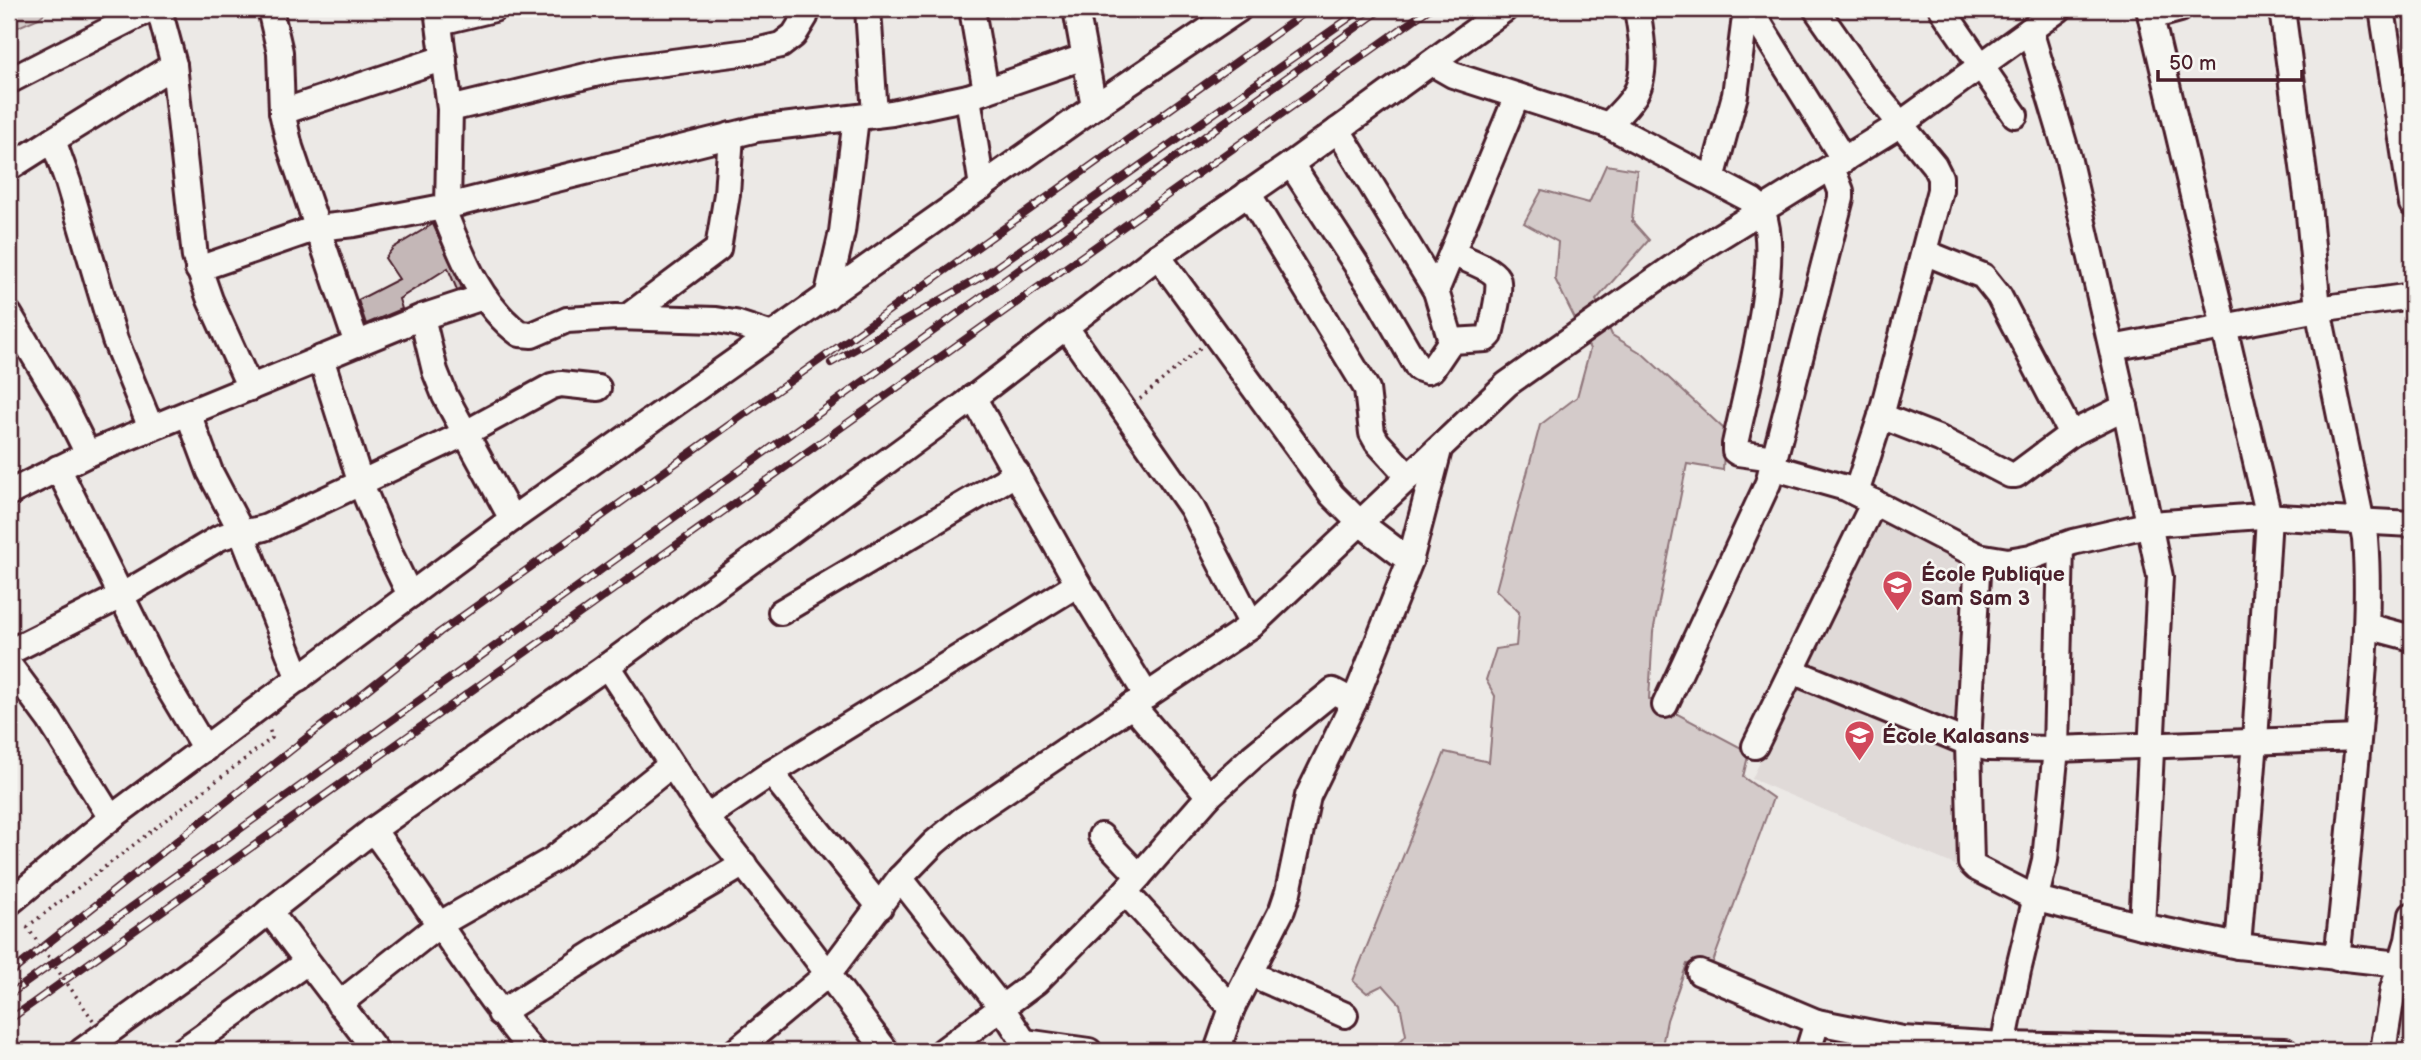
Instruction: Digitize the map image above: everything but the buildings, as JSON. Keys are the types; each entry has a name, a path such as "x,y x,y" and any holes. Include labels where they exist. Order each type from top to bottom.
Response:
{"street":[{"path":"9,81 150,9"},
{"path":"159,9 174,65 187,202 198,269 250,388"},
{"path":"270,9 280,52 282,111 293,157 358,344"},
{"path":"494,9 439,15 450,109 445,207 464,259 483,297 514,330 525,336 567,320 627,317 716,320 772,335"},
{"path":"450,109 611,70 756,51 780,45 794,35 807,9"},
{"path":"827,297 865,116 868,9"},
{"path":"972,9 982,187"},
{"path":"1076,9 1094,107"},
{"path":"9,902 111,818 512,519 1094,107 1209,20 1239,9"},
{"path":"82,1051 206,961 373,830 607,666 973,397 1158,256 1432,64 1505,9"},
{"path":"1608,125 1635,95 1641,78 1643,41 1637,9"},
{"path":"1712,179 1737,85 1748,9"},
{"path":"1664,705 1768,483 1841,198 1838,164 1748,9"},
{"path":"1755,746 1792,671 1865,498 1881,416 1940,190 1940,177 1934,165 1899,125 1816,9"},
{"path":"1942,9 2015,115"},
{"path":"2180,9 2150,13 2269,517 2255,741 2238,946"},
{"path":"2282,9 2308,204 2318,309 2362,523 2367,564 2367,626 2350,844 2337,958"},
{"path":"2382,9 2412,204"},
{"path":"744,1048 829,973 900,878 933,843 963,819 1252,625 1507,384 1696,251 1899,125 2055,10"},
{"path":"2030,30 2068,156 2161,577 2142,926"},
{"path":"198,269 317,228 445,207 757,129 865,116 977,94 1084,57"},
{"path":"282,111 444,58"},
{"path":"1432,64 1452,75 1608,125 1753,201 1763,211 1768,244 1766,292 1735,444 1735,451 1738,453 1773,462 1865,498 1978,556 2008,561 2151,524 2269,517 2412,524"},
{"path":"9,168 174,65"},
{"path":"1436,291 1517,96"},
{"path":"1291,164 1376,295 1418,368 1427,371 1436,365 1451,341 1436,291 1338,130"},
{"path":"627,317 718,249 727,194 731,135"},
{"path":"53,140 115,340 151,428"},
{"path":"1248,194 1367,390 1372,433 1377,442 1409,477"},
{"path":"1924,252 1983,276 1990,282 2071,434"},
{"path":"1451,341 1486,340 1490,335 1499,283 1489,271 1452,253"},
{"path":"1158,256 1332,495 1360,523 1410,561"},
{"path":"2112,348 2318,309 2412,296"},
{"path":"9,493 88,454 422,317 483,297"},
{"path":"9,314 63,404 88,454"},
{"path":"422,317 435,371 464,434 512,519"},
{"path":"1065,326 1192,508 1252,625"},
{"path":"321,358 361,484 410,595"},
{"path":"111,818 49,719 9,663 219,538 267,527 464,434 552,386 561,384 598,388"},
{"path":"973,397 1078,584 1139,700 1209,796"},
{"path":"1881,416 1940,439 2010,475 2021,472 2071,434 2125,407"},
{"path":"188,413 210,472 241,531 299,678"},
{"path":"1217,1051 1232,1008 1251,974 1288,892 1308,796 1354,702 1410,561 1439,450"},
{"path":"58,468 159,672 205,748"},
{"path":"781,612 1017,473"},
{"path":"2003,1048 2018,971 2045,860 2056,749 2061,546"},
{"path":"1978,556 1968,743 1971,863 1976,868 2036,900 2142,926 2238,946 2399,964"},
{"path":"706,817 771,772 1078,584"},
{"path":"2367,626 2412,638"},
{"path":"607,666 706,817 829,973 886,1051"},
{"path":"1792,671 1968,743 1988,748 2056,749 2358,738"},
{"path":"943,1051 1036,982 1132,884 1209,796 1252,757 1330,693 1337,691 1354,702"},
{"path":"339,1004 440,924 552,860 671,765"},
{"path":"771,772 880,907"},
{"path":"373,830 500,1013 532,1051"},
{"path":"1101,836 1132,884 1232,1008"},
{"path":"500,1013 584,959 744,864"},
{"path":"900,878 1003,1009 1028,1047 1089,1051"},
{"path":"269,911 371,1050"},
{"path":"2383,1051 2388,1010 2408,940 2412,915"},
{"path":"182,1051 307,962"},
{"path":"1700,973 1817,1022 1903,1039 2003,1048 2286,1051"},
{"path":"1251,974 1345,1015"},
{"path":"1808,1051 1817,1022"}],"path":[{"path":"1125,411 1214,335"},
{"path":"93,1020 27,927 272,738"}],"shaded area":[{"path":"9,9 49,9 39,18 9,31"},
{"path":"1606,165 1637,170 1632,221 1649,240 1596,300 1612,335 1643,354 1725,430 1723,470 1687,464 1653,632 1649,699 1749,752 1743,777 1773,798 1713,962 1687,964 1667,1020 1661,1051 1392,1051 1406,1035 1400,1004 1383,985 1367,993 1353,981 1445,752 1489,762 1495,696 1486,680 1496,649 1516,646 1519,612 1496,590 1540,425 1577,397 1590,349 1555,279 1558,242 1524,223 1542,190 1589,203"},
{"name":"École Publique Sam Sam 3","path":"1879,520 1968,559 1958,727 1804,667"},
{"name":"École Kalasans","path":"1797,681 1958,747 1962,868 1752,779"}],"railway":[{"path":"9,974 440,632 1310,9"},
{"path":"831,363 986,274 1362,9"},
{"path":"9,995 1382,9"},
{"path":"9,1020 1429,9"}],"place":[{"name":"École Publique Sam Sam 3","path":"1898,613"},
{"name":"École Kalasans","path":"1859,763"}]}
